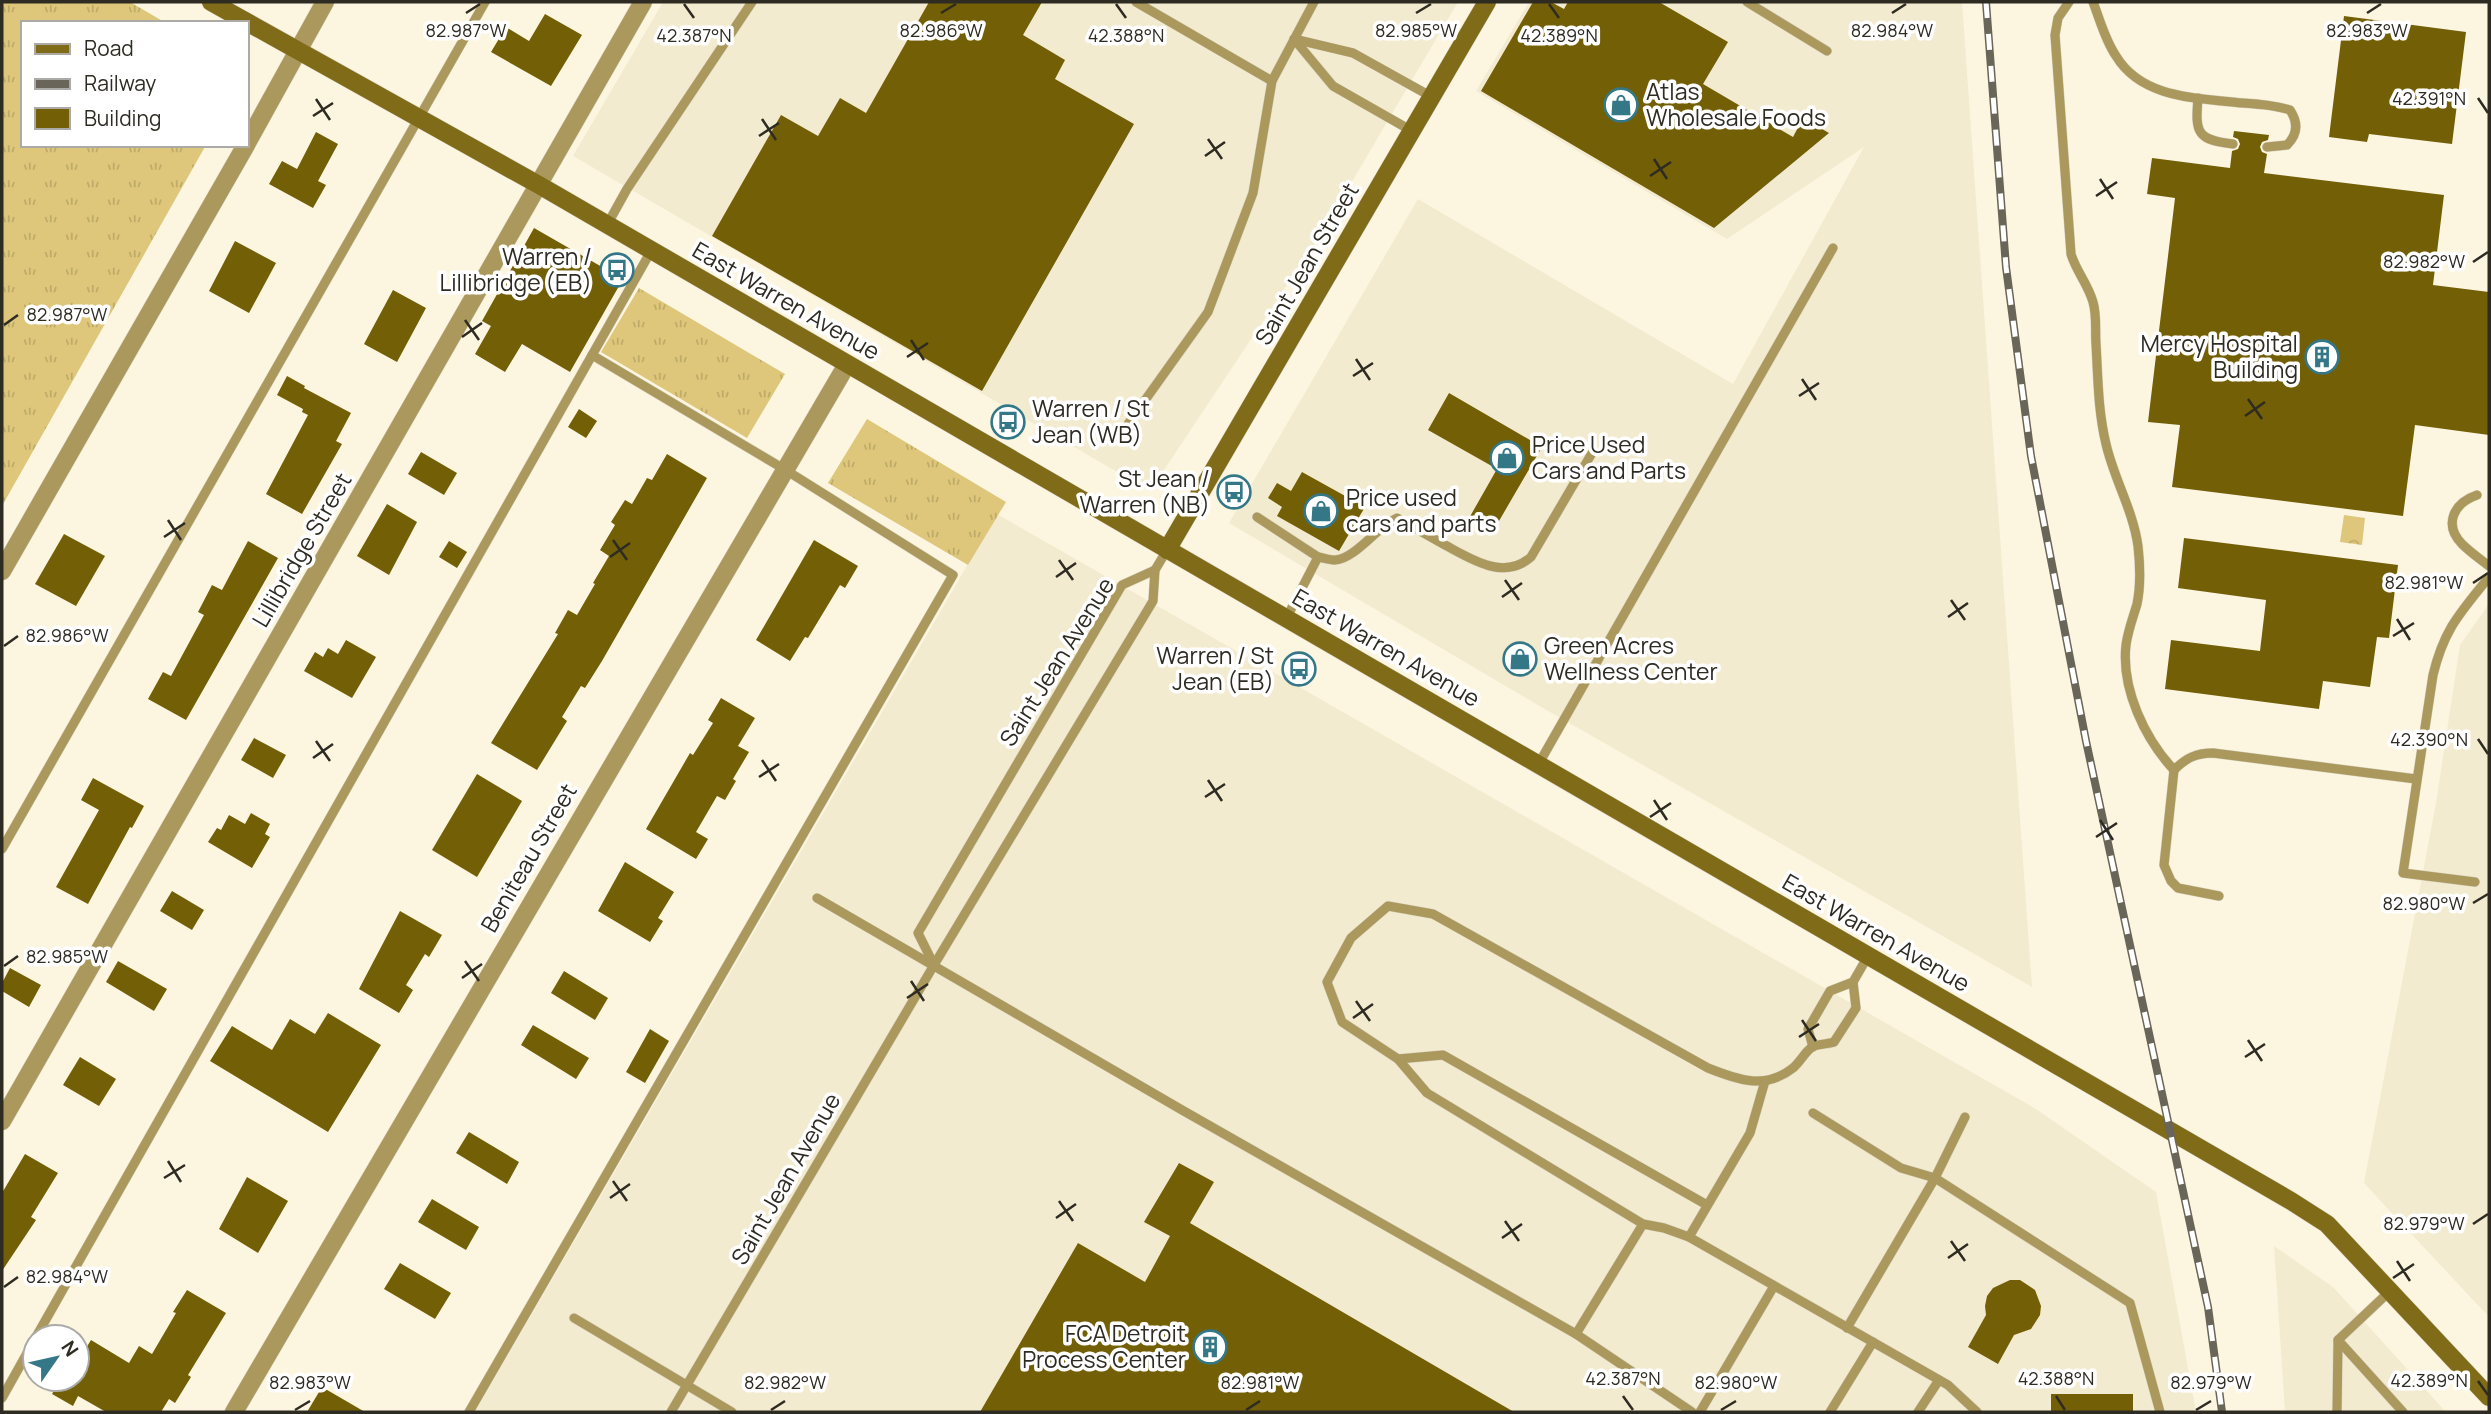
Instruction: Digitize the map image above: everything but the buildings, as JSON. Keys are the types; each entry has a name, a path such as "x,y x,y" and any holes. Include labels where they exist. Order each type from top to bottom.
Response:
{"main road":[{"name":"East Warren Avenue","path":"211,2 244,21"},
{"name":"Saint Jean Street","path":"1167,550 1487,2"},
{"name":"East Warren Avenue","path":"248,23 539,185 846,366 2327,1224 2489,1397"}],"street":[{"path":"248,141 325,2"},
{"name":"Lillibridge Street","path":"2,1121 643,2"},
{"path":"2,571 244,147"},
{"name":"Beniteau Street","path":"234,1412 846,366"}],"lane":[{"path":"2,849 485,2"},
{"path":"607,225 627,189 752,2"},
{"path":"1136,2 1272,81"},
{"path":"1128,424 1209,312 1253,193 1272,81 1314,2"},
{"path":"1746,2 1827,51"},
{"path":"2069,2 2058,18 2055,34 2071,254 2075,268 2094,303 2100,415 2106,446 2138,544 2140,576 2137,602 2127,636 2126,667 2132,694 2148,734 2160,755 2174,770"},
{"path":"2093,2 2107,40 2117,58 2131,75 2150,86 2177,96 2290,110 2295,117 2294,139 2287,145 2267,147"},
{"path":"1294,39 1353,53 1432,97"},
{"path":"1294,39 1333,86 1412,131"},
{"path":"2198,98 2197,117 2203,136 2211,141 2233,144"},
{"path":"1538,765 1833,248"},
{"path":"44,1323 651,251"},
{"path":"469,1412 953,575 784,469 592,355"},
{"path":"1257,517 1318,557 1337,560 1347,557 1387,523 1397,518 1478,562 1505,568 1523,564 1531,557 1592,453"},
{"path":"2477,495 2460,504 2454,512 2454,532 2460,542 2489,566"},
{"path":"1155,569 1167,550"},
{"path":"1286,619 1318,557"},
{"name":"Saint Jean Avenue","path":"671,1412 934,965 1153,601 1155,569 1122,585 918,933 934,965"},
{"path":"2475,882 2403,873 2432,675 2438,652 2448,630 2489,577"},
{"path":"2219,896 2178,888 2165,865 2174,770 2189,758 2200,753 2213,753 2416,779"},
{"path":"817,898 1576,1334 1692,1412"},
{"path":"1868,956 1853,982 1856,1008 1835,1042 1813,1047 1793,1068 1765,1081 1751,1082 1708,1068 1433,914 1388,906 1351,938 1327,982 1342,1022 1398,1059 1426,1093 1643,1224 1689,1237 1939,1380 1971,1410"},
{"path":"1813,1047 1808,1029 1830,991 1853,982"},
{"path":"1398,1059 1443,1055 1707,1205"},
{"path":"1689,1237 1750,1133 1765,1081"},
{"path":"1813,1113 1901,1168 1935,1178 2130,1303 2160,1412"},
{"path":"1847,1328 1935,1178 1965,1117"},
{"path":"1576,1334 1643,1224"},
{"path":"1700,1412 1774,1286"},
{"path":"2337,1412 2338,1340 2390,1291"},
{"path":"574,1318 732,1412"},
{"path":"2338,1340 2403,1412"},
{"path":"1830,1412 1873,1342"},
{"path":"2,1398 21,1364"},
{"path":"1918,1412 1939,1380"}],"shaded area":[{"path":"663,2 1458,2 1321,234 1150,491 573,156"},
{"path":"1529,2 1962,2 2032,987 1543,708 1229,523 1418,199 1733,384 1864,147 1727,239 1476,91"},
{"path":"997,514 2036,1109 2156,1192 2196,1412 475,1412"},
{"path":"2489,604 2489,1317 2364,1183 2436,803 2460,645"},
{"path":"2274,1246 2333,1287 2446,1412 2285,1412"}],"green space":[{"path":"2,2 130,2 163,21 21,21 21,147 205,147 2,506"},
{"path":"639,288 785,374 747,438 601,352"},
{"path":"867,419 1006,502 968,565 828,483"},
{"path":"2344,515 2365,518 2362,545 2340,542"}],"railway":[{"path":"1986,2 2006,267 2031,456 2086,741 2208,1307 2222,1412"}],"place":[{"name":"Atlas Wholesale Foods","path":"1621,105"},
{"name":"Warren / Lillibridge (EB)","path":"617,270"},
{"name":"Mercy Hospital Building","path":"2322,357"},
{"name":"Warren / St Jean (WB)","path":"1008,422"},
{"name":"Price Used Cars and Parts","path":"1507,458"},
{"name":"St Jean / Warren (NB)","path":"1234,492"},
{"name":"Price used cars and parts","path":"1321,511"},
{"name":"Green Acres Wellness Center","path":"1520,659"},
{"name":"Warren / St Jean (EB)","path":"1299,669"},
{"name":"FCA Detroit Process Center","path":"1210,1347"}]}
